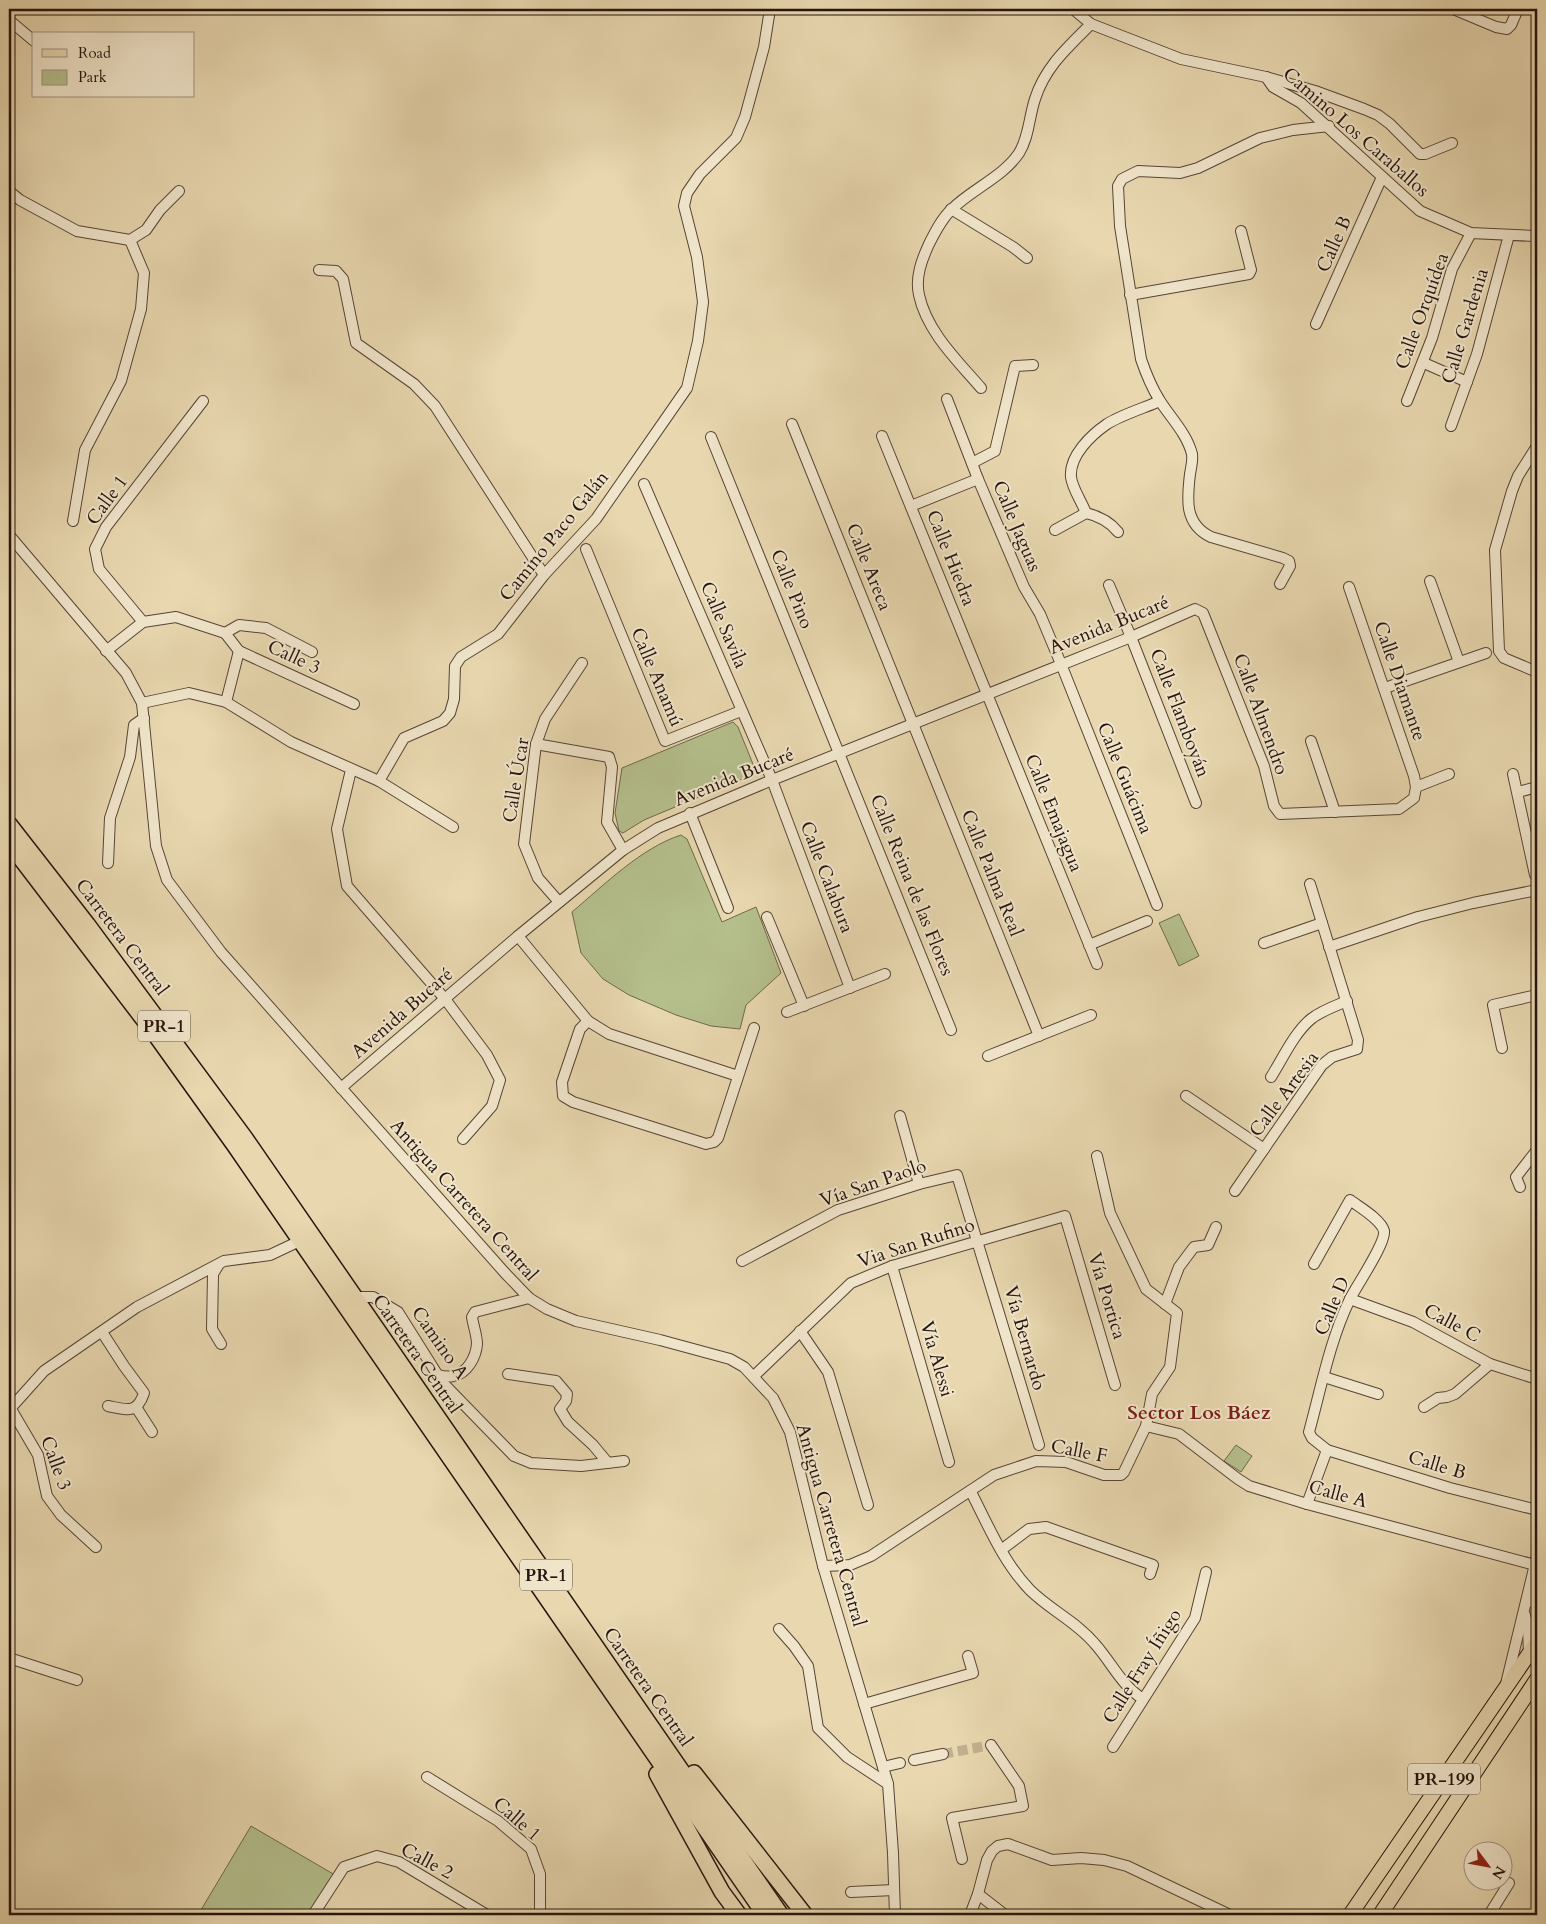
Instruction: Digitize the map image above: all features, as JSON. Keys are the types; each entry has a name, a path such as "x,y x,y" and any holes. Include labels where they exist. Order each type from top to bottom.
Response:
{"highway":[{"name":"Carretera Central","path":"9,824 87,924 245,1138 306,1238 642,1738 765,1915"},
{"name":"Carretera Central","path":"9,844 157,1037 306,1238 354,1297 781,1915"},
{"path":"649,1723 672,1745 806,1915"},
{"path":"642,1738 656,1773 722,1892 738,1915"}],"main road":[{"name":"PR-199","path":"1350,1915 1537,1642"},
{"path":"1490,1750 1500,1721 1530,1675 1529,1655"},
{"name":"PR-199","path":"1384,1914 1537,1679"}],"street":[{"name":"Camino Paco Galán","path":"379,781 404,738 410,734 435,726 450,713 454,699 455,666 461,657 498,634 544,575 596,519 687,388 698,340 703,302 697,257 684,206 686,194 700,174 736,138 745,117 764,47 770,9"},
{"name":"Camino Los Caraballos","path":"1073,9 1091,24 1181,59 1266,77 1273,88 1301,103 1329,126 1420,211 1471,233 1534,236 1537,238"},
{"path":"1453,9 1496,27 1507,29 1511,25 1518,9"},
{"path":"9,20 32,39"},
{"path":"981,388 943,344 927,316 919,294 919,275 923,258 936,231 951,210 1004,169 1019,153 1028,132 1035,100 1042,80 1057,57 1091,24"},
{"path":"1266,77 1315,91 1378,115 1420,154 1431,152 1452,143"},
{"path":"1280,584 1290,566 1289,561 1211,537 1201,532 1193,523 1188,493 1192,455 1181,431 1160,401 1147,376 1141,359 1120,226 1118,186 1122,179 1138,171 1180,173 1198,168 1260,138 1293,130 1329,126"},
{"name":"Calle B","path":"1316,324 1382,177"},
{"path":"9,191 20,200 76,231 130,240 146,230 160,210 179,191"},
{"path":"951,210 1013,247 1026,258"},
{"path":"1130,295 1249,274 1251,270 1241,231"},
{"name":"Calle Orquídea","path":"1407,401 1424,363 1452,269 1471,233"},
{"name":"Calle Gardenia","path":"1451,426 1477,354 1509,235"},
{"path":"73,521 86,450 121,382 141,309 144,273 130,240"},
{"path":"320,270 336,271 343,279 356,343 414,384 435,406 544,575"},
{"path":"1424,363 1467,382"},
{"path":"972,463 995,451 1015,366 1033,365"},
{"name":"Calle Jaguas","path":"947,399 978,479 1024,587 1040,614 1061,664"},
{"name":"Calle 1","path":"143,622 99,569 95,549 106,527 203,401"},
{"path":"1086,513 1071,478 1072,466 1077,454 1089,439 1108,424 1160,401"},
{"name":"Calle Areca","path":"792,424 913,724"},
{"name":"Calle Hiedra","path":"882,436 987,694"},
{"name":"Calle Pino","path":"711,437 841,754"},
{"path":"1537,446 1518,476 1495,550 1499,651 1504,658 1537,672"},
{"path":"911,506 978,479"},
{"name":"Calle Savila","path":"644,484 772,780"},
{"path":"1055,530 1086,513 1098,515 1118,532"},
{"name":"Antigua Carretera Central","path":"9,535 126,673 142,703 156,846 167,880 221,952 395,1149 528,1298 547,1309 576,1321 660,1340 730,1359 744,1367 754,1376 773,1398 790,1432 823,1566 888,1784 895,1915"},
{"name":"Calle Anamú","path":"586,549 665,742 742,711"},
{"path":"1430,581 1459,662"},
{"name":"Calle Flamboyán","path":"1109,584 1196,803"},
{"name":"Calle Diamante","path":"1348,587 1412,766 1416,790"},
{"name":"Avenida Bucaré","path":"341,1088 559,902 623,850 658,828 690,813 1131,637 1195,609 1203,613"},
{"name":"Calle Almendro","path":"1203,613 1264,766 1274,806 1280,814 1335,812"},
{"path":"106,651 143,622 176,617 225,633 239,625 266,628 312,652"},
{"name":"Calle 3","path":"225,633 239,651 354,704"},
{"path":"226,702 239,651"},
{"path":"1385,688 1486,653"},
{"name":"Calle Úcar","path":"559,902 538,878 524,844 536,744 545,719 582,663"},
{"name":"Calle Guácima","path":"1061,664 1157,905"},
{"path":"142,703 189,693 226,702 291,742 379,781 453,828"},
{"name":"Calle Emajagua","path":"987,694 1097,964"},
{"path":"108,863 110,818 130,757 134,725 144,718"},
{"name":"Calle Palma Real","path":"913,724 1039,1036"},
{"path":"1311,741 1335,812 1399,809 1414,800 1416,790 1450,774"},
{"path":"536,744 609,757 612,767 606,822 623,850"},
{"name":"Calle Reina de las Flores","path":"841,754 951,1030"},
{"path":"352,770 337,829 347,886 445,999 487,1055 500,1080 492,1106 463,1139"},
{"path":"1513,774 1535,875"},
{"name":"Calle Calabura","path":"772,780 850,988"},
{"path":"1518,792 1537,788"},
{"path":"690,813 728,908"},
{"name":"Calle Artesia","path":"1236,1191 1322,1065 1332,1057 1357,1049 1358,1040 1347,1001 1310,884"},
{"path":"1329,947 1418,917 1537,890"},
{"path":"767,917 804,1006"},
{"path":"1089,946 1147,921"},
{"path":"1264,942 1322,923"},
{"path":"518,936 588,1021 610,1034 738,1076"},
{"path":"787,1012 885,974"},
{"path":"1502,1048 1493,1005 1537,995"},
{"path":"1271,1077 1301,1030 1312,1019 1324,1011 1347,1001"},
{"path":"988,1056 1091,1015"},
{"path":"588,1021 580,1029 562,1082 563,1096 573,1102 706,1144 714,1142 718,1138 754,1028"},
{"path":"1186,1096 1264,1149"},
{"path":"900,1116 919,1184"},
{"path":"1520,1187 1516,1177 1537,1150"},
{"name":"Calle F","path":"823,1566 850,1565 871,1556 994,1475 1036,1461 1066,1462 1104,1475 1121,1475 1130,1462 1146,1426 1152,1394 1170,1367 1177,1313 1146,1288 1110,1212 1097,1156"},
{"name":"Vía San Paolo","path":"742,1261 838,1210 919,1184 957,1175 978,1240"},
{"name":"Calle D","path":"1314,1264 1350,1200 1371,1214 1382,1227 1384,1239 1350,1299 1340,1325 1309,1432 1312,1438 1327,1450"},
{"name":"Via San Rufino","path":"754,1376 851,1283 892,1266 1065,1216"},
{"name":"Vía Portica","path":"1065,1216 1115,1385"},
{"path":"1165,1304 1182,1261 1194,1247 1208,1245 1216,1227"},
{"path":"10,1409 44,1371 137,1307 224,1261 270,1255 306,1238"},
{"name":"Vía Bernardo","path":"978,1240 1039,1446"},
{"path":"220,1263 213,1274 212,1329 221,1344"},
{"name":"Vía Alessi","path":"892,1266 949,1462"},
{"name":"Camino A","path":"354,1297 373,1297 398,1312 442,1382 514,1456 531,1463 581,1466 624,1461"},
{"path":"438,1375 451,1377 458,1375 466,1370 474,1358 477,1342 472,1317 475,1312 528,1298"},
{"name":"Calle C","path":"1350,1299 1413,1322 1490,1364 1537,1379"},
{"path":"800,1331 828,1372 868,1505"},
{"path":"102,1332 144,1393 141,1402 133,1409 108,1406"},
{"path":"1424,1407 1438,1398 1455,1394 1490,1364"},
{"path":"508,1374 556,1381 567,1394 566,1401 560,1409 568,1422 593,1445 608,1463"},
{"path":"1324,1377 1378,1394"},
{"path":"136,1407 152,1432"},
{"name":"Calle 3","path":"10,1409 38,1455 47,1496 61,1515 96,1547"},
{"name":"Calle A","path":"1146,1426 1179,1434 1249,1486 1306,1504 1536,1561"},
{"path":"1306,1504 1327,1450"},
{"name":"Calle B","path":"1327,1450 1450,1488 1537,1510"},
{"path":"970,1492 1000,1550 1031,1590 1076,1625 1095,1643 1122,1682 1143,1699"},
{"path":"1000,1550 1030,1529 1046,1527 1153,1565 1150,1574"},
{"path":"1505,1689 1536,1561"},
{"name":"Calle Fray Íñigo","path":"1113,1747 1195,1618 1206,1572"},
{"path":"1525,1607 1537,1601"},
{"path":"1525,1607 1529,1655"},
{"path":"779,1629 808,1666 818,1728 847,1757 888,1784"},
{"path":"864,1704 973,1673 968,1656"},
{"path":"9,1658 77,1680"},
{"path":"962,1860 952,1818 1023,1806 1018,1786 991,1745"},
{"path":"914,1760 943,1754"},
{"path":"883,1766 900,1763"},
{"name":"Calle 1","path":"427,1777 498,1821 531,1849 540,1874 540,1915"},
{"path":"970,1915 987,1860 992,1851 998,1846 1008,1844 1052,1860 1081,1858 1104,1860 1127,1866 1230,1915"},
{"name":"Calle 2","path":"316,1914 344,1867 377,1856 399,1862 487,1915"},
{"path":"851,1892 894,1890"},
{"path":"1489,1915 1503,1892"},
{"path":"978,1894 1006,1915"}],"green space":[{"path":"733,722 738,727 755,769 754,774 644,820 623,833 619,831 615,813 622,768"},
{"path":"681,835 687,839 722,922 756,907 781,973 746,1005 740,1029 711,1026 676,1015 629,995 603,979 581,953 572,912 637,858 666,841"},
{"path":"1179,914 1199,956 1179,966 1159,923"},
{"path":"1236,1445 1252,1456 1241,1472 1224,1461"},
{"path":"251,1826 335,1875 310,1915 198,1915"}],"tunnel":[{"path":"943,1754 991,1745"}],"district":[{"name":"Sector Los Báez","path":"1199,1412"}]}
